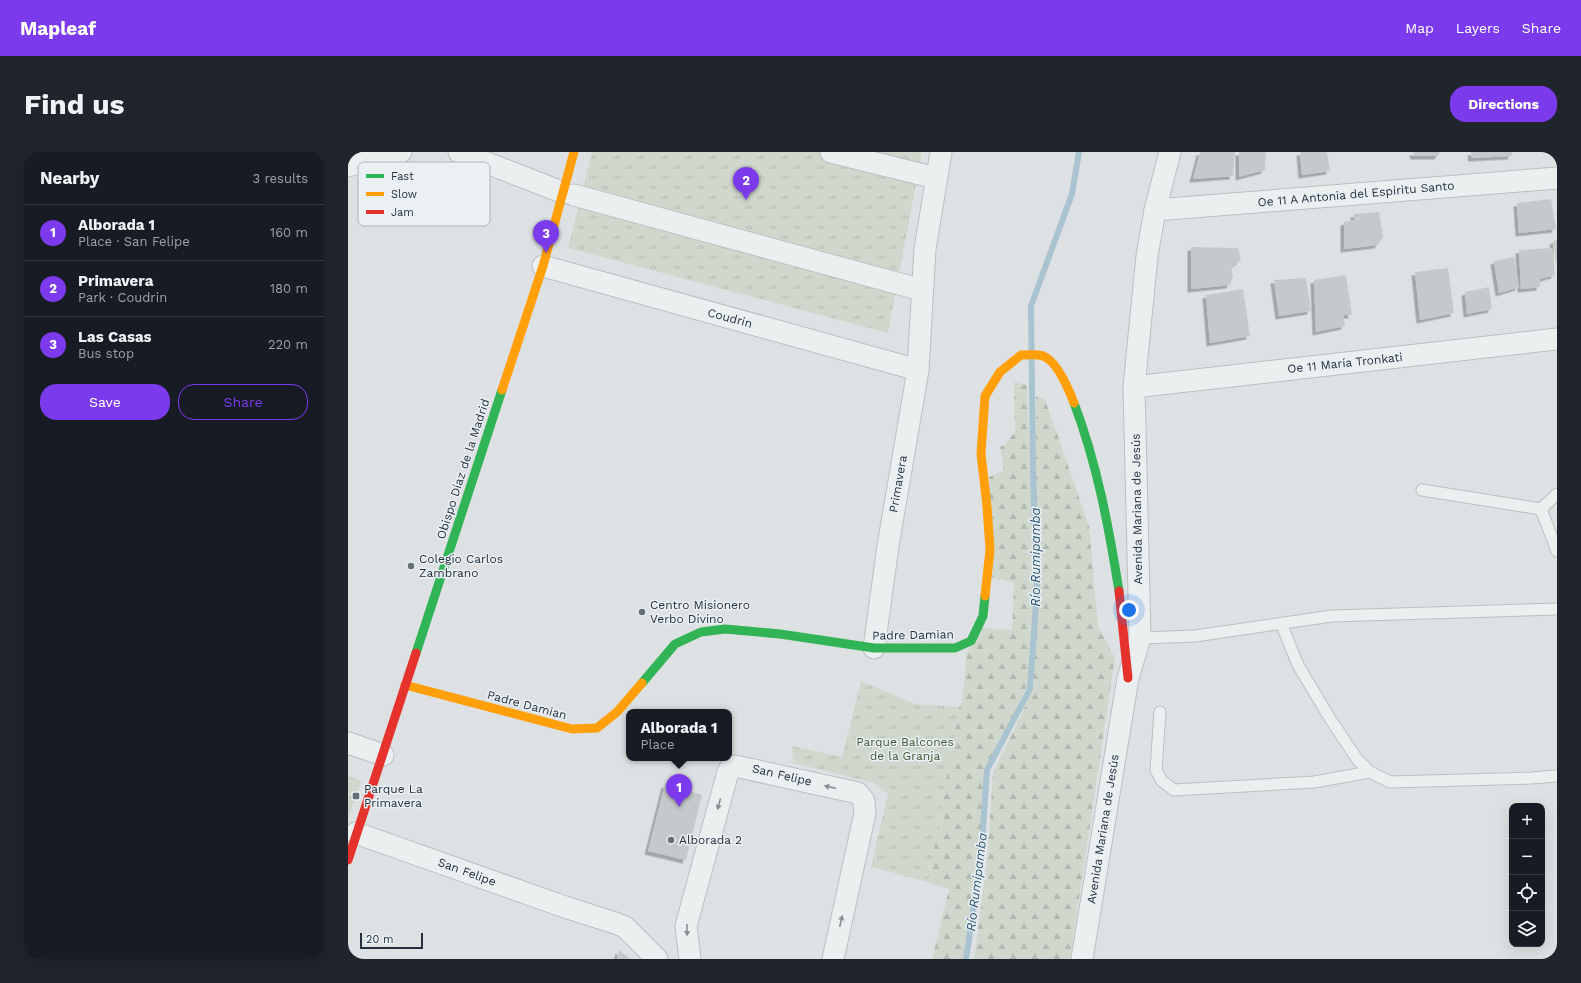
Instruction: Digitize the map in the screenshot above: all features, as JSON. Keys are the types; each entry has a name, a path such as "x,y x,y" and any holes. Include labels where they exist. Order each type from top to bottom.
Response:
{"street":[{"path":"363,162 401,152"},
{"path":"460,152 486,162"},
{"name":"Obispo Díaz de la Madrid","path":"348,860 543,266 569,194 574,152"},
{"path":"831,152 936,178"},
{"name":"Primavera","path":"874,648 888,546 918,370 925,250 941,152"},
{"name":"Avenida Mariana de Jesús","path":"1082,959 1128,678 1140,638 1134,387 1147,256 1155,210 1170,152"},
{"path":"348,166 358,163"},
{"path":"490,164 569,194 922,290"},
{"name":"Oe 11 A Antonia del Espíritu Santo","path":"1155,210 1557,178"},
{"name":"Coudrin","path":"543,266 918,370"},
{"name":"Oe 11 María Tronkati","path":"1134,387 1557,338"},
{"name":"Padre Damian","path":"405,685 572,729 597,728 617,712 674,644 700,632 725,629 780,634 874,648 955,648 971,641 983,616 990,550 981,454 985,396 1000,372 1021,355 1043,356 1055,367 1079,416 1100,489 1119,589 1128,678"},
{"path":"348,743 383,755"},
{"name":"San Felipe","path":"690,959 686,926 728,772 731,767 740,766 858,793 864,801 865,813 833,959"},
{"name":"San Felipe","path":"356,833 625,927 658,959"}],"lane":[{"path":"1422,490 1541,509"},
{"path":"1541,509 1557,494"},
{"path":"1541,509 1557,551"},
{"path":"1140,638 1195,636 1332,616 1557,609"},
{"path":"1281,623 1298,665 1325,711 1357,759 1370,772 1390,782 1557,776"},
{"path":"1160,712 1156,770 1162,781 1174,790 1314,782 1370,772"}],"green space":[{"path":"592,152 922,152 888,333 568,248"},
{"path":"1014,382 1027,385 1034,577 1036,396 1045,399 1089,526 1098,626 1115,658 1070,959 974,959 987,860 993,773 1034,688 1035,599 1028,684 987,770 982,858 966,959 932,959 949,889 928,882 959,707 962,703 967,652 981,628 1012,630 1014,583 989,577 989,477 1004,470 1000,447 1004,445 1015,432"},
{"name":"Parque Balcones de la Granja","path":"861,681 915,704 959,707 928,882 871,867 888,794 874,783 793,763 792,746 842,757"},
{"path":"348,776 361,781 348,819"}],"building":[{"path":"1200,152 1235,152 1233,176 1193,179"},
{"path":"1239,152 1266,152 1265,170 1239,177"},
{"path":"1300,152 1327,152 1330,171 1302,175"},
{"path":"1413,152 1440,152 1438,156 1414,156"},
{"path":"1471,152 1513,152 1511,156 1472,158"},
{"path":"1551,199 1556,229 1519,233 1517,203"},
{"path":"1379,212 1383,237 1378,245 1344,249 1344,222 1354,220 1354,214"},
{"path":"1557,240 1557,262 1556,262 1553,241"},
{"path":"1191,247 1238,248 1241,260 1231,267 1233,277 1230,285 1191,289"},
{"path":"1552,248 1555,275 1540,279 1540,287 1521,289 1519,250"},
{"path":"1514,257 1519,287 1499,293 1494,261"},
{"path":"1448,268 1454,313 1420,320 1415,272"},
{"path":"1346,275 1352,315 1343,315 1345,326 1316,332 1314,280"},
{"path":"1306,278 1311,311 1279,316 1274,280"},
{"path":"1489,287 1492,309 1467,314 1465,292"},
{"path":"1243,289 1250,336 1210,343 1206,295"},
{"path":"665,784 702,795 686,860 648,851"},
{"path":"619,950 630,959 617,959"}],"waterway":[{"name":"Río Rumipamba","path":"966,959 981,859 987,770 1030,689 1037,590 1033,473 1031,306 1072,194 1079,152"}],"traffic: fast":[{"path":"416,653 502,390"},
{"path":"1074,403 1096,472 1111,543 1119,591"},
{"path":"642,683 675,644 701,632 725,629 780,634 874,648 955,648 971,641 983,616 985,596"}],"traffic: slow":[{"path":"502,390 543,266 574,152"},
{"path":"985,596 990,550 981,454 985,396 1000,372 1021,355 1038,355 1048,359 1058,370 1074,403"},
{"path":"405,685 572,729 597,728 617,712 642,683"}],"traffic: jam":[{"path":"1119,591 1128,678"},
{"path":"348,860 416,653"}],"place":[{"name":"Primavera","path":"746,200"},
{"name":"Las Casas","path":"546,253"},
{"name":"Colegio Carlos Zambrano","path":"411,566"},
{"name":"Centro Misionero Verbo Divino","path":"642,612"},
{"name":"Parque La Primavera","path":"356,796"},
{"name":"Alborada 1","path":"679,807"},
{"name":"Alborada 2","path":"671,840"}]}
